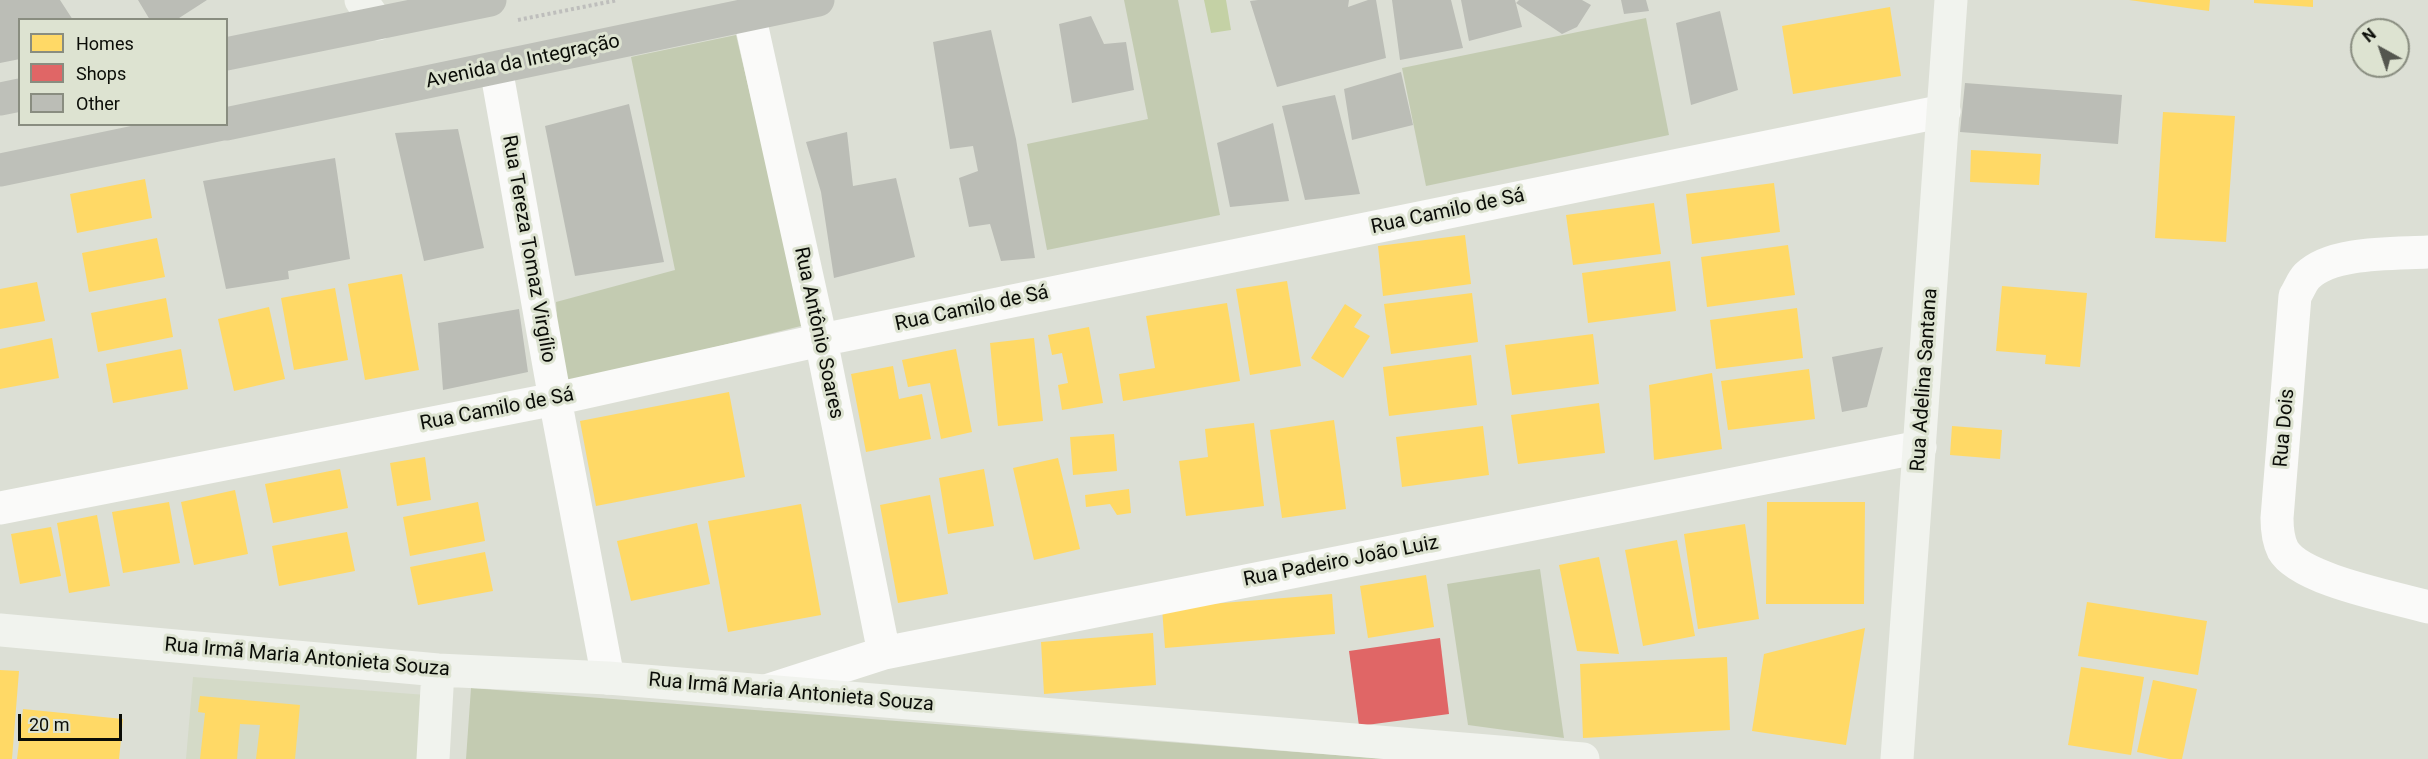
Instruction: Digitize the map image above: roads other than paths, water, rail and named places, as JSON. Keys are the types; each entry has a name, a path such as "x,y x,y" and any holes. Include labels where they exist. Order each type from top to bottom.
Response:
{"main road":[{"path":"228,53 369,12 490,0"},
{"name":"Avenida da Integração","path":"228,123 818,0"},
{"path":"0,99 18,95"},
{"name":"Avenida da Integração","path":"0,170 214,126"}],"street":[{"name":"Rua Adelina Santana","path":"1897,759 1951,0"},
{"name":"Rua Antônio Soares","path":"749,14 821,340 884,653"},
{"name":"Rua Tereza Tomaz Virgílio","path":"496,68 608,678"},
{"name":"Rua Camilo de Sá","path":"0,508 555,399 821,340 1944,111"},
{"name":"Rua Dois","path":"2428,252 2326,262 2306,276 2295,296 2277,518 2278,533 2284,551 2296,563 2316,576 2428,607"},
{"name":"Rua Padeiro João Luiz","path":"766,691 884,653 1920,447"},
{"name":"Rua Irmã Maria Antonieta Souza","path":"0,630 438,670 608,678 1582,759"},
{"path":"433,759 438,670"}]}
